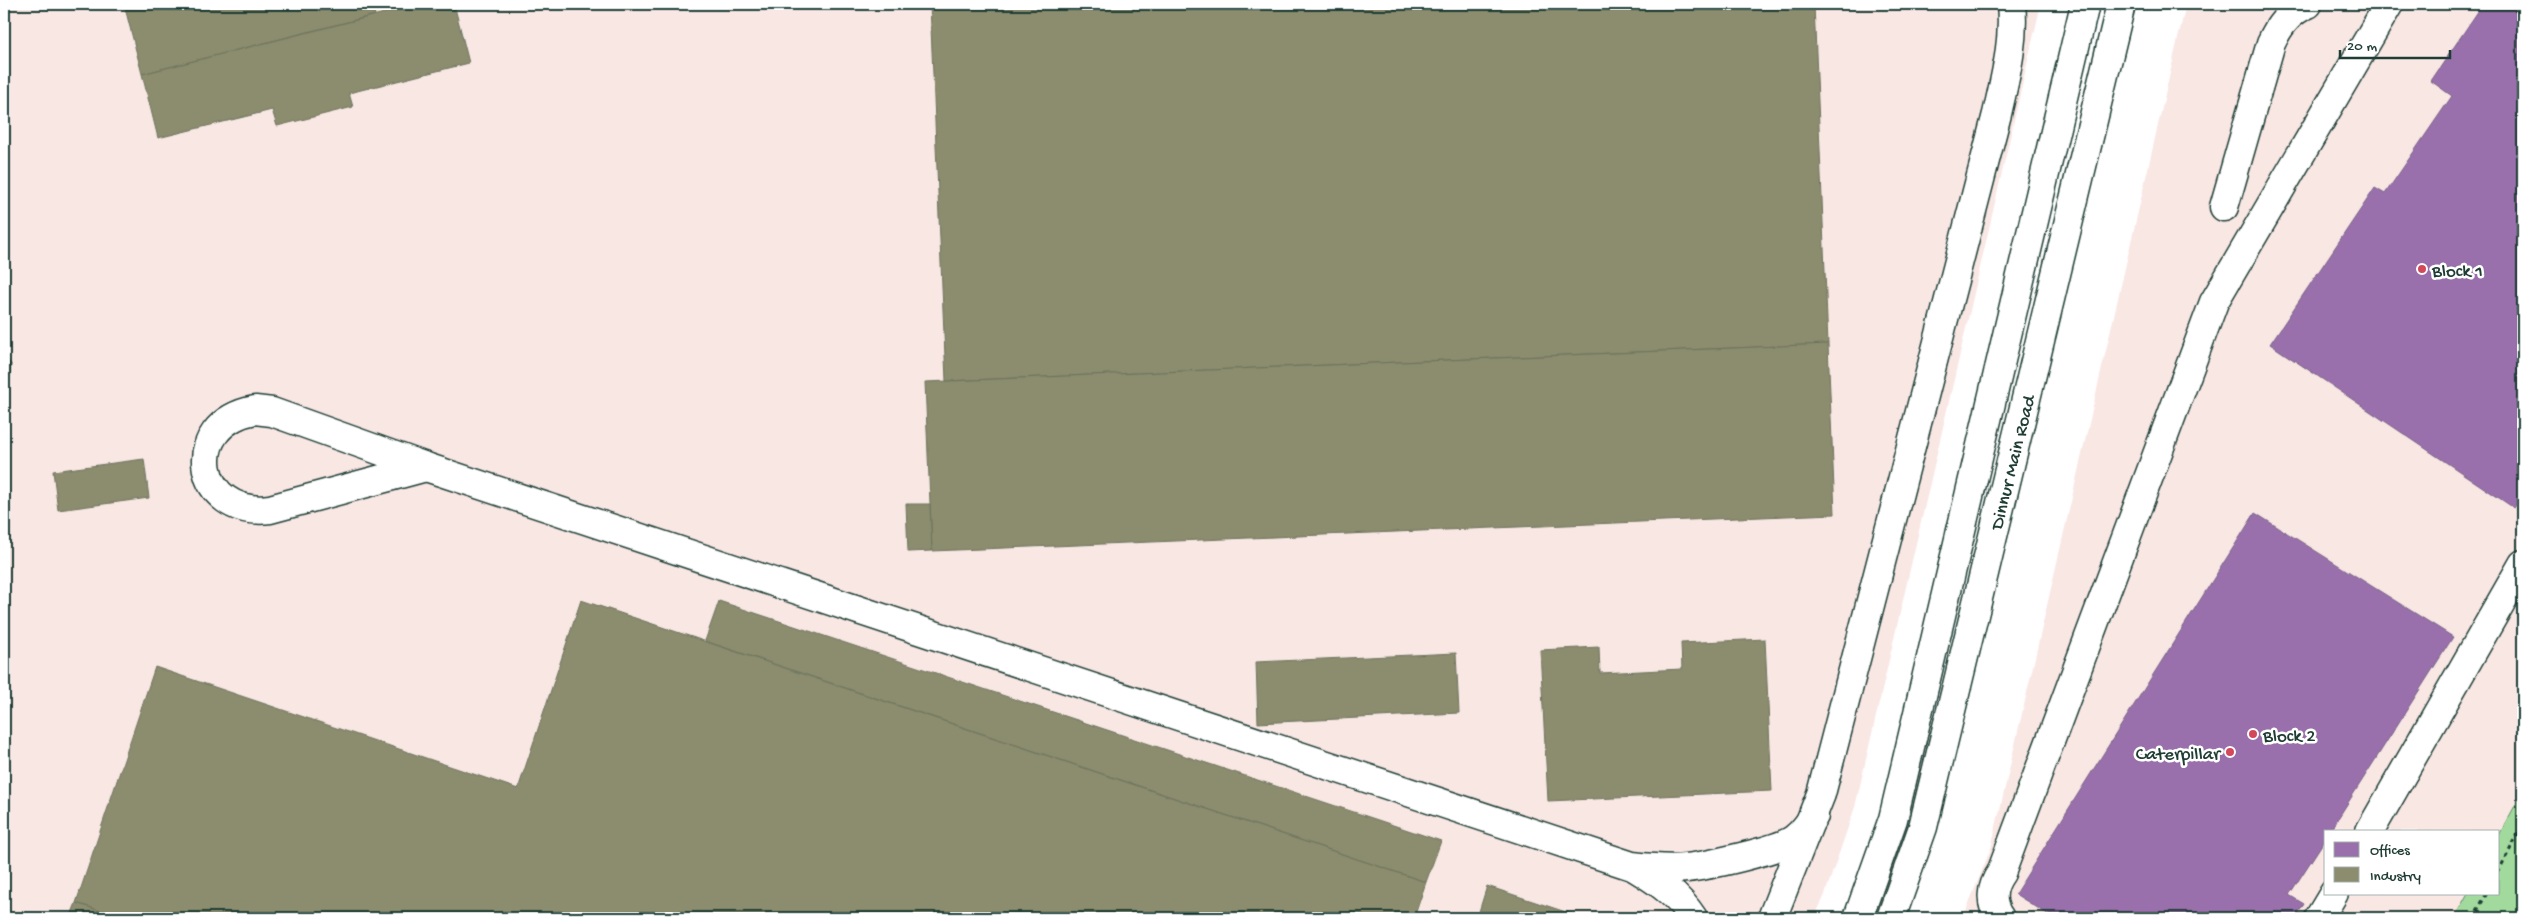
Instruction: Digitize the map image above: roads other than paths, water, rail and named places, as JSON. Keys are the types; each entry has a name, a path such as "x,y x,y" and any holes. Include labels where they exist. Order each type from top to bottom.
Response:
{"street":[{"path":"1772,918 1814,816 1997,114 2008,64 2013,20 2011,4"},
{"name":"Dinnur Main Road","path":"1858,918 1894,819 2085,4"},
{"name":"Dinnur Main Road","path":"1891,918 1923,827 2121,4"},
{"path":"2224,207 2271,43 2283,21 2301,6 2308,4"},
{"path":"2000,918 1993,903 1995,882 2001,873 2214,302 2389,4"},
{"path":"426,467 270,509 255,511 239,508 224,499 213,486 207,470 206,452 212,436 222,422 238,413 255,410 272,412 426,467 1632,866 1666,886 1694,918"},
{"path":"2371,830 2523,564"},
{"path":"1632,866 1662,869 1687,868 1777,848 1804,831 1814,816"},
{"path":"2319,918 2333,894"}],"place":[{"name":"Block 1","path":"2422,269"},
{"name":"Block 2","path":"2253,734"},
{"name":"Caterpillar","path":"2230,752"}]}
